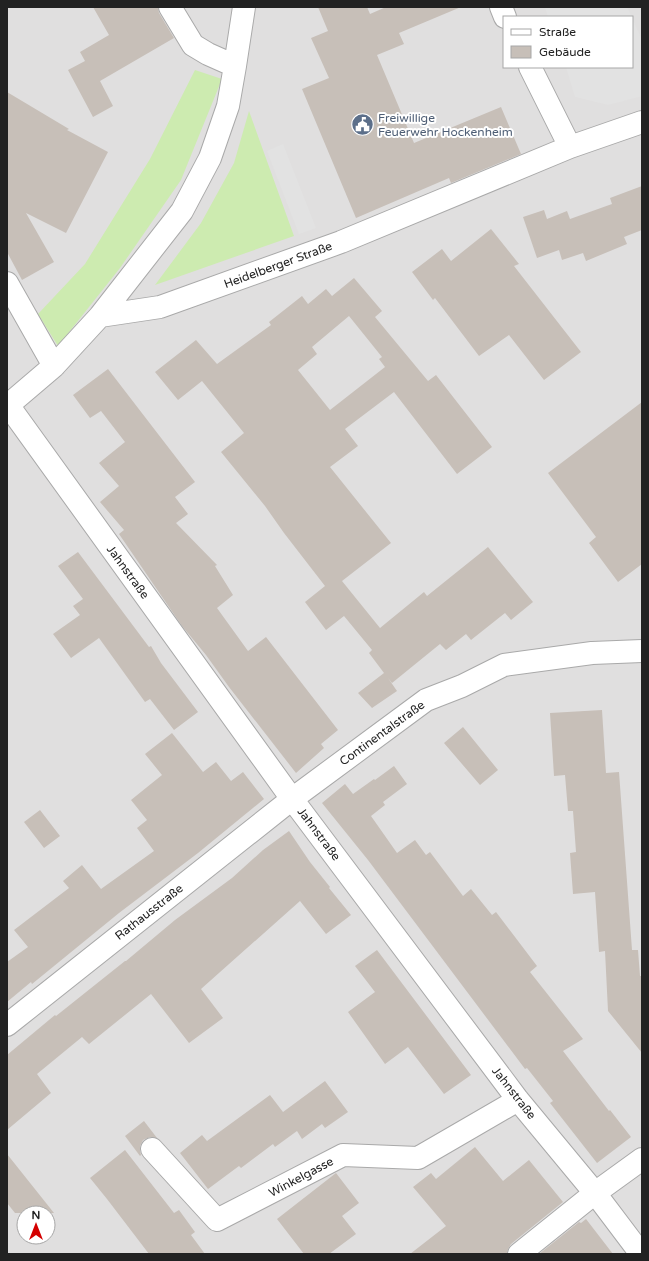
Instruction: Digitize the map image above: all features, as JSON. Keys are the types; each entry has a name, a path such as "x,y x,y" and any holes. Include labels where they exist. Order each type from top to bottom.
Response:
{"street":[{"path":"170,7 193,45 208,54 235,66"},
{"path":"7,406 54,366 100,316 182,211 210,158 228,106 244,7"},
{"path":"500,7 505,16"},
{"path":"530,68 570,147"},
{"name":"Heidelberger Straße","path":"100,316 160,307 340,242 570,147 642,122"},
{"path":"7,283 54,366"},
{"name":"Jahnstraße","path":"7,406 292,799 518,1100 595,1193 641,1254"},
{"name":"Continentalstraße","path":"292,799 426,700 462,686 504,665 592,653 642,651"},
{"name":"Rathausstraße","path":"7,1025 292,799"},
{"name":"Winkelgasse","path":"152,1150 217,1220 343,1155 418,1158 518,1100"},
{"path":"519,1254 595,1193 642,1159"}],"shaded area":[{"path":"7,7 642,7 642,1254 7,1254"},
{"path":"545,7 627,7 632,16 548,16"},
{"path":"633,20 642,40 642,96 608,105 575,97 566,68 633,68"},
{"path":"283,144 316,228 299,234 267,151"}],"green space":[{"path":"195,70 222,79 181,180 120,268 58,346 38,314 85,264 150,159"},
{"path":"249,111 294,236 155,285 201,223 234,163"}],"building":[{"path":"93,7 158,7 159,13 174,38 100,81 113,106 93,117 68,70 85,61 80,52 109,35"},
{"name":"Freiwillige Feuerwehr Hockenheim","path":"318,7 367,7 370,14 386,7 461,7 399,33 404,44 377,55 414,143 501,107 521,154 451,183 449,178 356,218 302,89 329,78 311,38 328,31"},
{"path":"7,92 69,129 67,130 108,152 66,233 26,213 54,262 22,280 7,252"},
{"path":"642,186 642,230 624,237 627,244 586,261 583,253 562,260 559,250 537,258 523,217 544,210 547,219 567,211 570,219 612,204 610,198"},
{"path":"491,229 519,264 514,266 581,352 544,380 509,335 479,356 435,298 433,300 412,272 442,249 451,261"},
{"path":"354,278 382,311 375,317 428,381 436,375 492,447 457,474 394,392 345,429 358,446 330,467 391,543 342,581 380,628 424,592 427,596 488,547 533,602 511,620 505,613 471,640 466,634 446,650 440,644 392,683 388,678 397,691 372,708 358,693 384,673 369,653 372,650 344,616 326,630 305,602 325,586 265,506 221,452 244,433 202,381 178,400 155,372 196,340 217,364 271,325 269,322 302,296 308,304 326,289 332,296","holes":["349,316 382,357 379,359 385,367 330,410 298,370 317,354 312,347"]},
{"path":"108,369 195,482 175,497 188,514 176,523 217,565 215,566 233,595 217,608 248,651 266,637 338,730 321,744 324,748 296,773 182,626 119,534 124,530 100,502 119,486 99,463 125,442 101,411 90,418 73,395"},
{"path":"642,402 642,564 618,582 589,543 596,537 548,473"},
{"path":"78,552 149,647 151,646 161,663 198,712 174,730 150,699 145,702 99,638 71,658 53,634 80,615 73,606 83,599 58,566"},
{"path":"602,710 606,773 619,772 632,950 638,950 640,976 642,976 642,1053 608,1011 605,951 599,952 595,892 573,894 570,853 576,852 573,811 568,811 565,775 554,776 550,713"},
{"path":"463,727 498,770 480,785 444,743"},
{"path":"172,733 203,772 216,762 231,781 243,772 264,799 198,853 119,913 32,984 31,982 7,1002 7,962 28,947 14,930 69,888 63,881 82,865 101,889 154,851 137,828 147,820 131,800 162,775 145,754"},
{"path":"394,766 407,784 383,802 385,805 371,816 397,853 415,840 426,855 430,852 463,896 471,889 492,915 496,912 537,966 530,972 583,1039 563,1051 631,1137 597,1163 550,1103 553,1101 527,1068 525,1069 368,860 322,803 345,784 353,794"},
{"path":"40,810 60,836 44,848 24,822"},
{"path":"289,831 310,862 330,887 329,888 351,915 326,934 300,901 201,989 223,1018 189,1043 151,994 89,1044 82,1037 37,1074 51,1093 7,1130 7,1055 55,1015 56,1016 126,961 175,920 232,878 263,850"},
{"path":"377,950 471,1075 444,1094 408,1047 385,1064 348,1012 375,992 355,966"},
{"path":"325,1081 348,1112 325,1128 322,1124 302,1139 297,1131 275,1147 273,1144 241,1168 239,1166 208,1189 180,1153 202,1135 207,1141 270,1095 283,1112"},
{"path":"144,1121 157,1138 150,1137 143,1140 140,1146 140,1156 125,1136"},
{"path":"475,1147 503,1181 529,1160 563,1202 511,1244 507,1254 410,1254 446,1226 413,1187 431,1173 436,1179"},
{"path":"125,1150 174,1213 179,1210 195,1232 191,1235 205,1254 149,1254 90,1178"},
{"path":"7,1154 48,1205 16,1205 15,1213 7,1203"},
{"path":"336,1173 359,1203 342,1216 356,1234 329,1254 304,1254 277,1219"},
{"path":"586,1219 613,1254 539,1254 579,1222 581,1223"}],"place":[{"name":"Freiwillige Feuerwehr Hockenheim","path":"362,125"}]}
